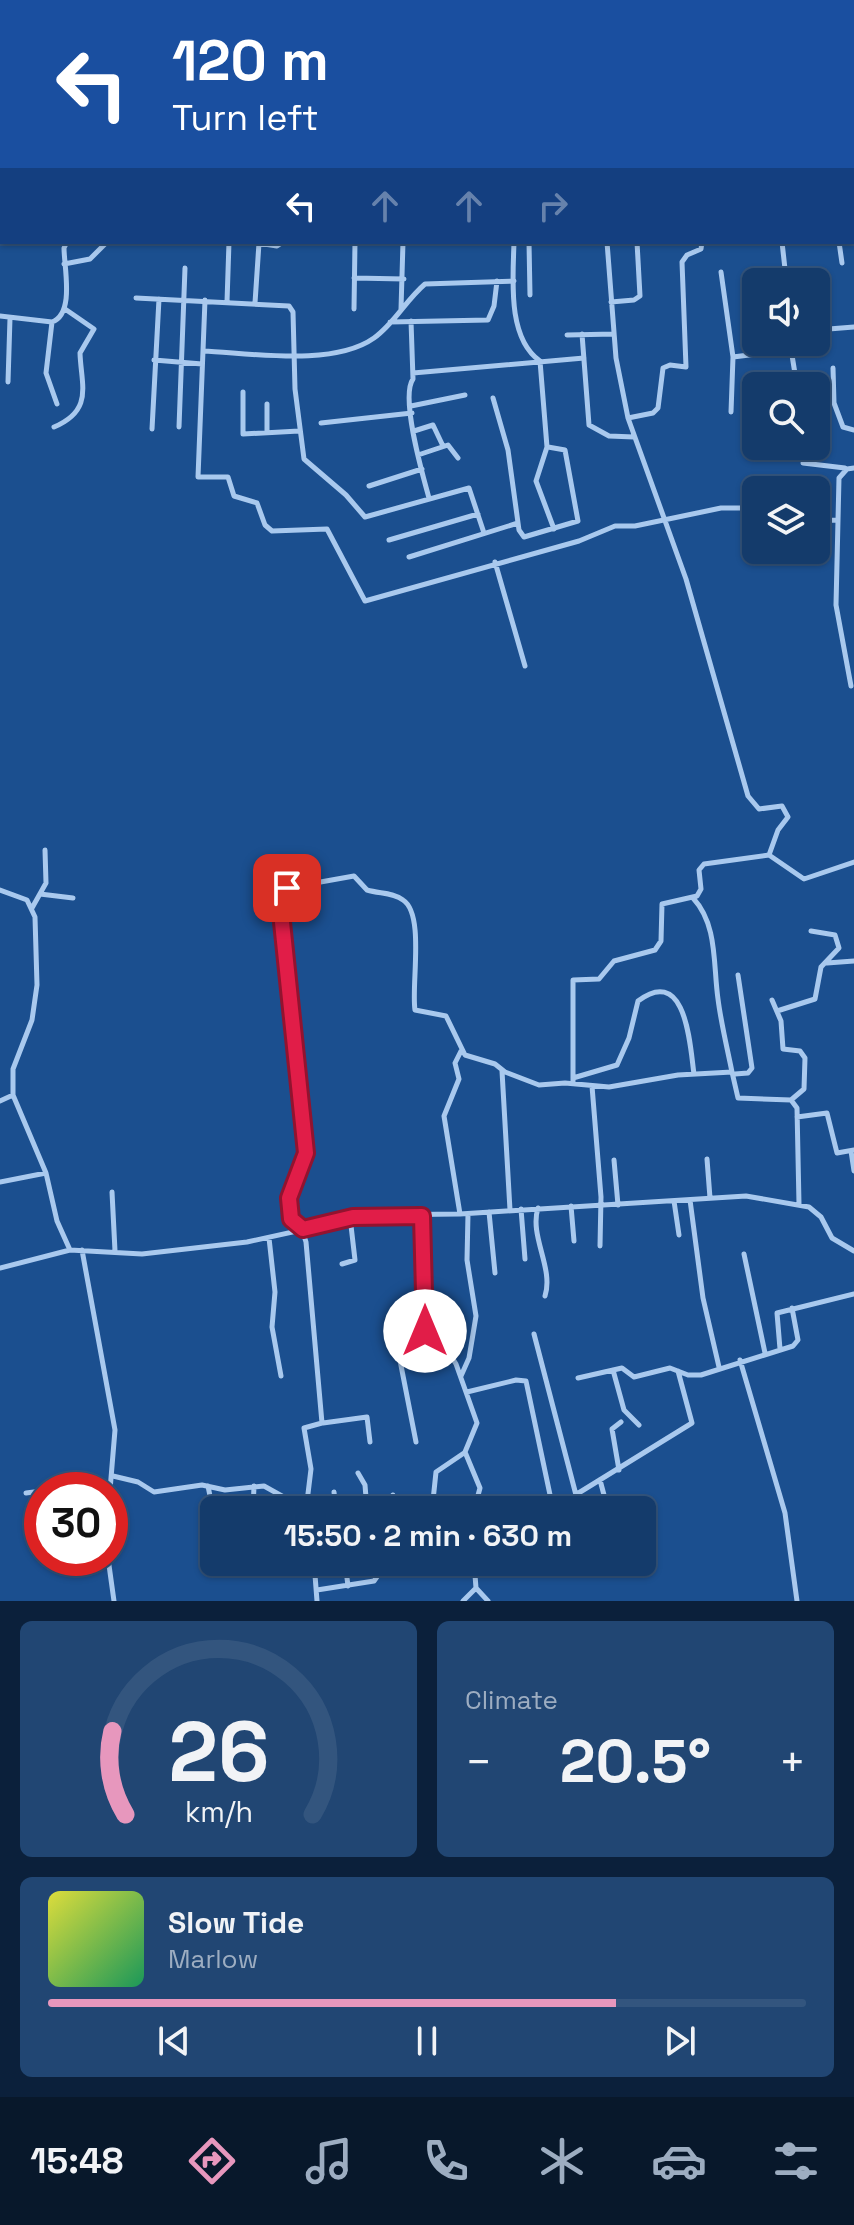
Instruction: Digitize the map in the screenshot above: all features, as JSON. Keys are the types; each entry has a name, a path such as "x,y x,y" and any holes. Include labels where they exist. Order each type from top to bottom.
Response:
{"street":[{"path":"0,316 52,322 60,318 65,309 67,244"},
{"path":"64,264 90,259 105,244"},
{"path":"227,302 229,244"},
{"path":"255,303 259,244"},
{"path":"354,309 355,244"},
{"path":"401,309 403,244"},
{"path":"514,244 513,314 521,326 526,349 540,361 547,447 536,481 554,529"},
{"path":"529,244 530,295"},
{"path":"607,244 614,334 628,418 662,520 686,579 748,796 759,809 782,806 788,817 778,830 769,855"},
{"path":"611,302 634,300 640,296 637,244"},
{"path":"628,418 656,411 663,368 670,365 684,369 687,365 682,262 687,255 701,249 702,244"},
{"path":"782,244 785,268"},
{"path":"839,244 842,263"},
{"path":"179,427 185,268"},
{"path":"721,272 733,357 731,412"},
{"path":"354,278 404,279"},
{"path":"390,322 488,320 494,306 497,281"},
{"path":"203,351 326,354 360,346 390,322 419,290 432,282 514,281"},
{"path":"136,298 255,303 292,308 299,431 307,465 346,495 365,517 469,488 484,533"},
{"path":"152,429 159,299"},
{"path":"205,300 198,477 228,477 234,496 257,503 265,525 272,531 327,529 365,601 402,593 495,562 579,541 615,526 721,508 742,508"},
{"path":"54,427 70,419 79,405 85,384 80,353 94,329 65,309"},
{"path":"8,382 10,318"},
{"path":"411,321 413,373 409,388 418,455 429,498"},
{"path":"52,322 46,373 57,404"},
{"path":"830,329 854,327"},
{"path":"582,334 589,425 609,436 634,437"},
{"path":"567,335 614,334"},
{"path":"733,357 742,356"},
{"path":"413,373 584,358"},
{"path":"154,360 202,364"},
{"path":"833,368 836,412 843,427 854,430"},
{"path":"243,392 243,434 299,431"},
{"path":"411,406 465,395"},
{"path":"493,398 508,450 518,523 524,537 575,523 578,517 565,450 547,447"},
{"path":"267,404 267,432"},
{"path":"321,423 412,413"},
{"path":"414,431 436,426 443,446"},
{"path":"418,455 450,445 458,458"},
{"path":"803,463 850,468"},
{"path":"850,468 839,478 836,605 851,686"},
{"path":"369,486 422,469"},
{"path":"389,540 478,514"},
{"path":"830,520 838,520"},
{"path":"409,557 518,523"},
{"path":"495,562 525,666"},
{"path":"32,908 47,876 45,850"},
{"path":"573,1081 573,980 599,979 614,961 655,950 661,941 659,907 666,902 693,898 700,893 701,866 769,855 804,879 854,862"},
{"path":"303,1229 293,1224 288,1206 294,1180 306,1153 288,1003 283,892 299,884 354,876 367,890 392,894 409,905 414,918 415,1010 446,1016 461,1051 533,1084 573,1081 617,1065 629,1038 638,1001 661,993 673,996 683,1008 694,1074"},
{"path":"0,890 27,900 32,908 36,1003 13,1069 13,1095 46,1173 57,1221 70,1250"},
{"path":"40,894 73,898"},
{"path":"693,898 704,913 713,944 720,1012 738,1098 791,1100 804,1089 805,1058 800,1051 783,1049 777,1011 772,1000"},
{"path":"777,1011 815,999 824,963 836,954 838,940 829,932 811,931"},
{"path":"824,963 854,961"},
{"path":"573,1081 592,1086 628,1086 694,1074 748,1073 752,1068 738,975"},
{"path":"460,1214 444,1116 459,1079 455,1063 461,1051"},
{"path":"502,1070 510,1210"},
{"path":"592,1086 600,1246"},
{"path":"0,1101 13,1095"},
{"path":"791,1100 797,1117 799,1204"},
{"path":"797,1117 827,1113 837,1153 853,1150 854,1171"},
{"path":"707,1159 710,1199"},
{"path":"614,1160 618,1205"},
{"path":"0,1182 46,1173"},
{"path":"112,1192 115,1251"},
{"path":"0,1268 70,1250 152,1253 269,1238 350,1217 468,1214 759,1196 815,1210 832,1238 854,1251"},
{"path":"690,1200 703,1298 719,1367"},
{"path":"674,1201 679,1235"},
{"path":"571,1206 574,1241"},
{"path":"538,1208 534,1222 547,1285 545,1296"},
{"path":"521,1209 525,1259"},
{"path":"489,1212 495,1273"},
{"path":"461,1376 469,1358 477,1308 468,1272 468,1214"},
{"path":"422,1216 423,1322 428,1336 443,1343 461,1376 477,1429 465,1452 436,1472 433,1496"},
{"path":"342,1264 355,1260 350,1217"},
{"path":"303,1229 322,1423"},
{"path":"269,1238 275,1292 272,1327 281,1376"},
{"path":"82,1250 115,1430 113,1472"},
{"path":"744,1254 765,1353"},
{"path":"780,1349 777,1313 854,1294"},
{"path":"578,1378 625,1368 634,1377 661,1369 678,1370 694,1376 793,1346 798,1340 792,1308"},
{"path":"416,1442 397,1345 389,1331 393,1326 423,1322"},
{"path":"534,1334 576,1495 692,1423 678,1370"},
{"path":"740,1360 785,1513 797,1601"},
{"path":"613,1370 624,1410 639,1425"},
{"path":"467,1392 516,1380 526,1381 549,1496"},
{"path":"308,1496 311,1469 304,1428 367,1417 370,1442"},
{"path":"619,1470 612,1429 621,1422"},
{"path":"465,1452 480,1488 478,1496"},
{"path":"358,1473 365,1485 366,1496"},
{"path":"128,1480 154,1492 208,1485 225,1490 254,1486 273,1488 285,1496"},
{"path":"600,1480 604,1496"},
{"path":"208,1485 210,1496"},
{"path":"254,1486 254,1496"},
{"path":"334,1492 334,1496"},
{"path":"111,1576 114,1601"},
{"path":"316,1576 317,1601"},
{"path":"347,1576 348,1586"},
{"path":"317,1590 348,1586 377,1576"},
{"path":"474,1576 476,1588 488,1601"},
{"path":"463,1601 476,1588"}],"route":[{"path":"287,888 280,903 306,1153 294,1180 289,1213 293,1224 303,1229 353,1217 387,1214 422,1216 425,1331"}]}
